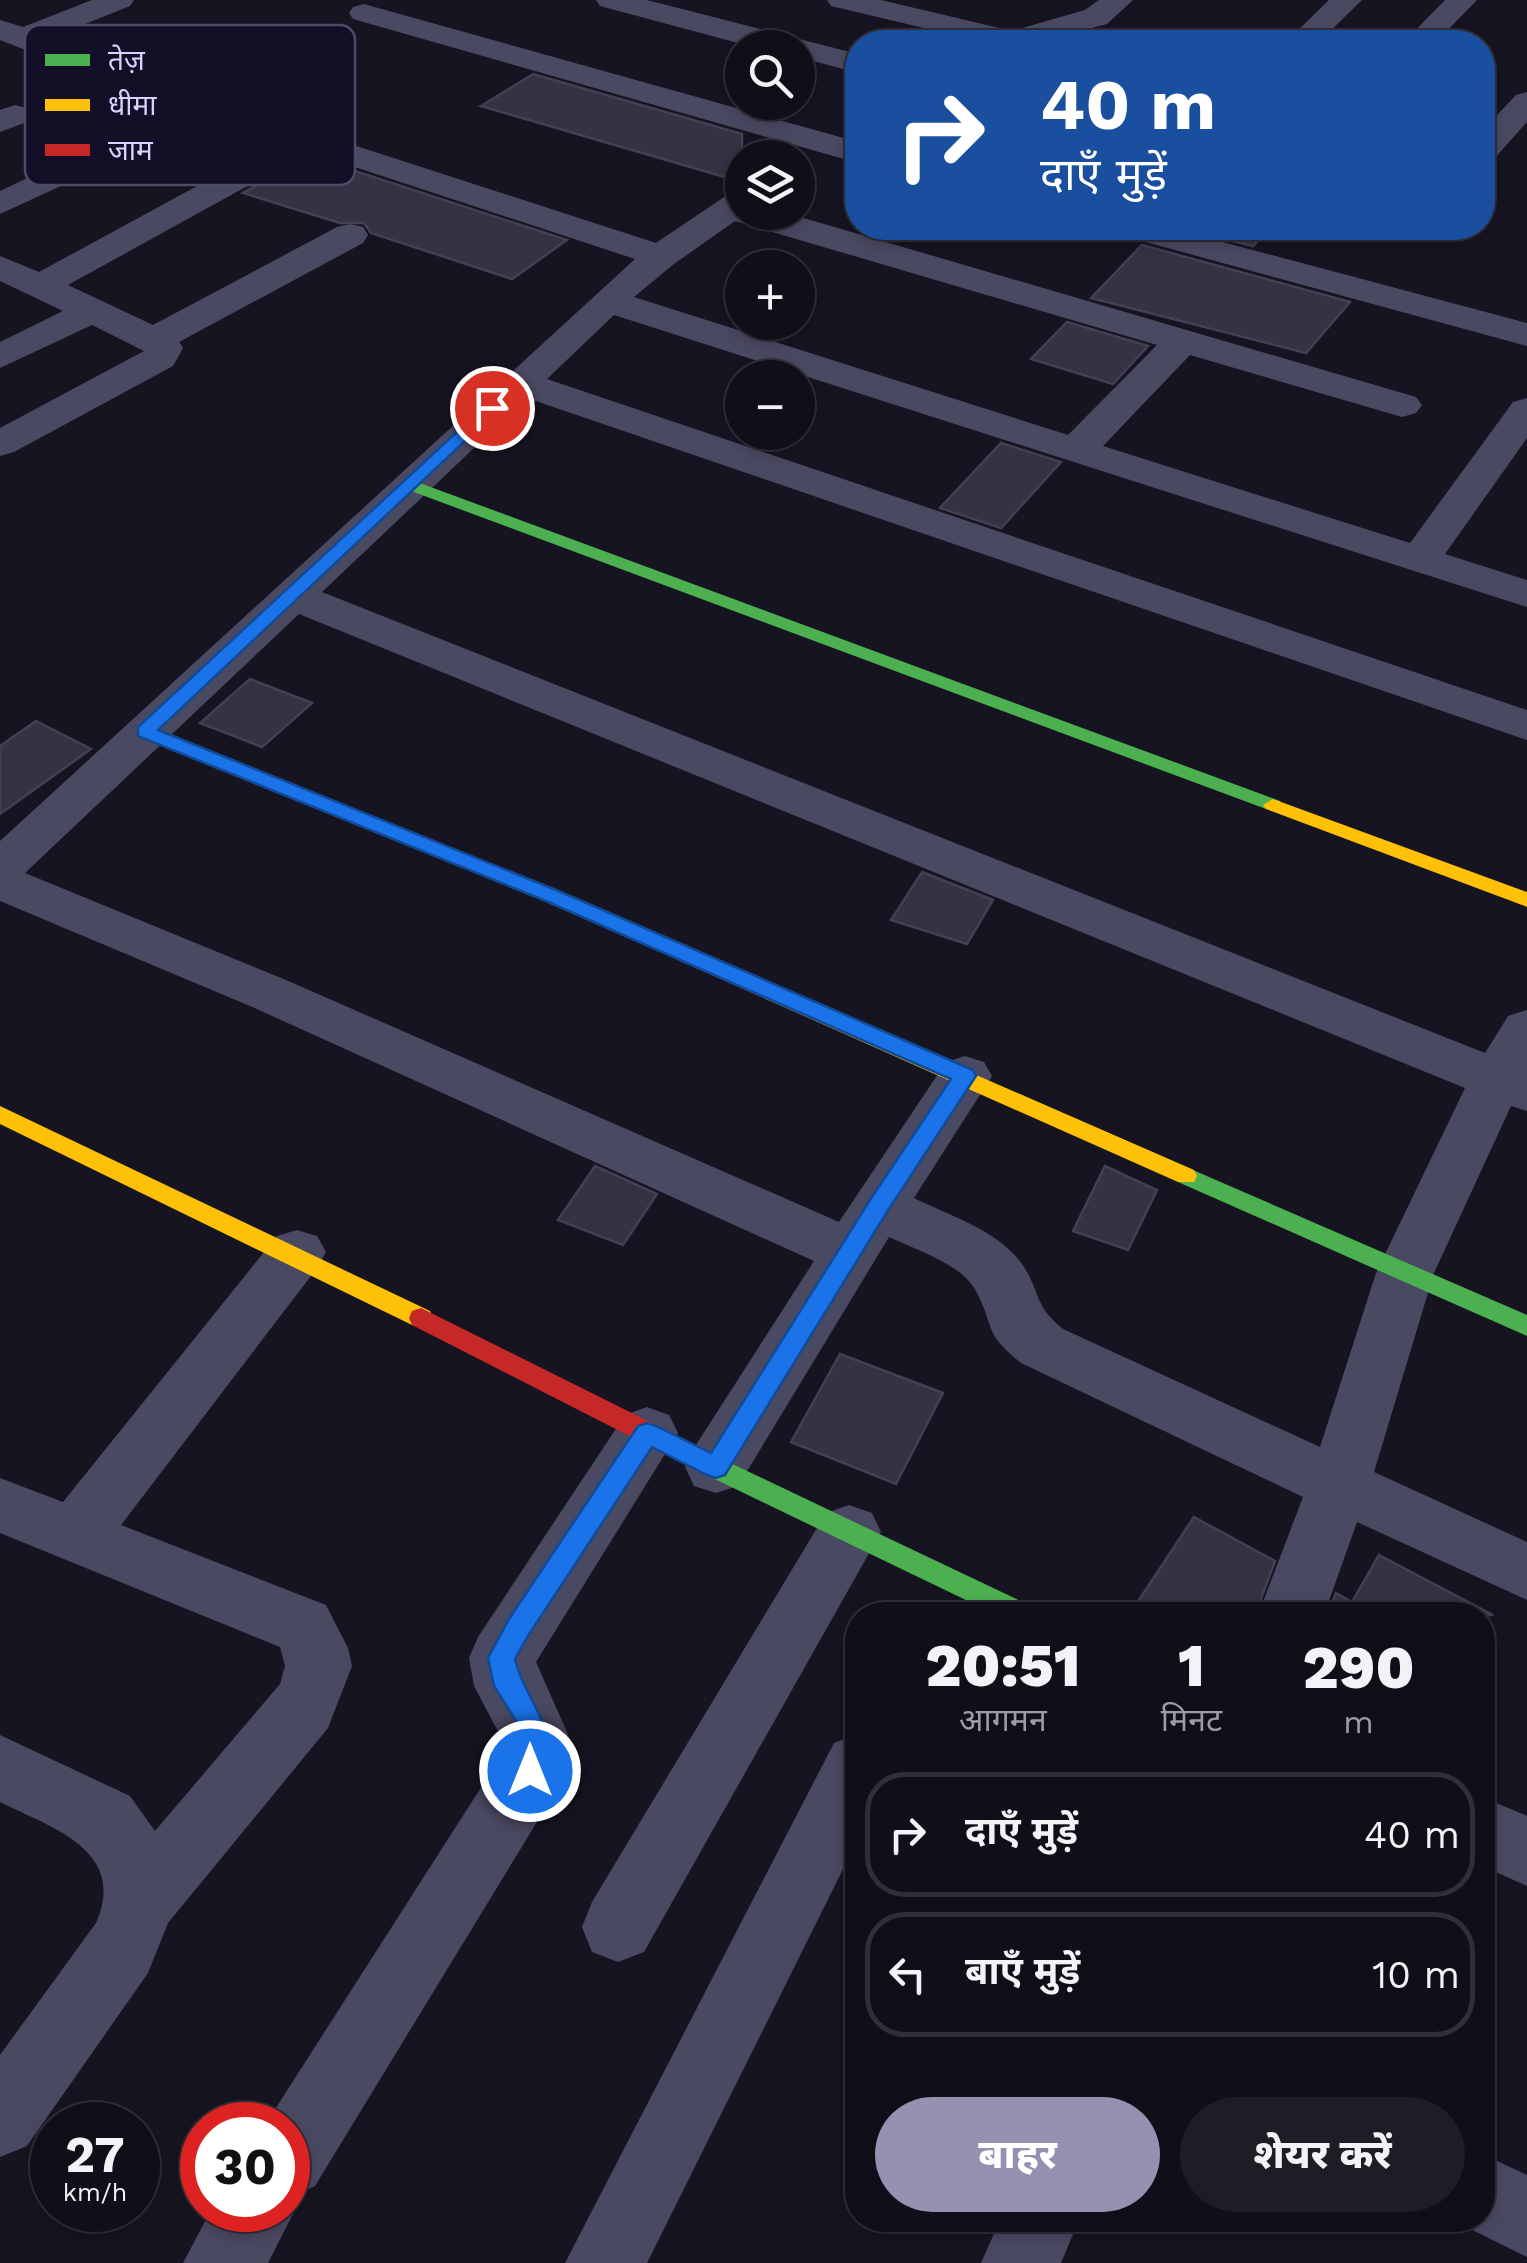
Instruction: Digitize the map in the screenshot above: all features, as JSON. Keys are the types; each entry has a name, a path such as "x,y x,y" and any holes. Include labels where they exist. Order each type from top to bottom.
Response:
{"street":[{"path":"37,25 119,0"},
{"path":"611,0 727,30"},
{"path":"842,0 963,30"},
{"path":"1048,30 1096,17 1118,0"},
{"path":"1314,30 1347,0"},
{"path":"1431,30 1462,0"},
{"path":"364,12 772,140"},
{"path":"815,53 845,61"},
{"path":"1495,138 1527,102"},
{"path":"815,148 845,124"},
{"path":"815,152 845,152"},
{"path":"355,156 660,256"},
{"path":"0,204 40,185"},
{"path":"15,279 212,185"},
{"path":"0,870 608,301 660,256 725,217"},
{"path":"814,230 845,239"},
{"path":"154,340 350,235"},
{"path":"847,240 1402,404"},
{"path":"1176,240 1527,335"},
{"path":"0,444 160,358 164,348 154,340 15,279"},
{"path":"608,301 1527,594"},
{"path":"0,357 91,311"},
{"path":"1076,450 1182,340"},
{"path":"520,383 1527,726"},
{"path":"1420,560 1526,412"},
{"path":"409,484 1527,900"},
{"path":"290,595 1512,1084"},
{"path":"144,732 554,896 1527,1326"},
{"path":"0,882 268,993 864,1229 984,1259 1002,1281 1017,1326 1042,1346 1527,1572"},
{"path":"1296,1602 1339,1484 1405,1273 1512,1084 1527,1029"},
{"path":"716,1467 864,1229 965,1076"},
{"path":"0,1114 297,1252 647,1433 850,1532 943,1599"},
{"path":"74,1535 297,1252"},
{"path":"310,2124 530,1771 536,1739 526,1713 508,1686 502,1658 647,1433"},
{"path":"0,1505 304,1626 319,1649 319,1676 304,1706 142,1900 122,1948 0,2118"},
{"path":"618,1927 850,1532"},
{"path":"0,1767 105,1819 136,1862 142,1900"},
{"path":"605,2263 845,1792"},
{"path":"1495,1836 1527,1852"},
{"path":"1495,2201 1527,2218"},
{"path":"223,2263 242,2232"},
{"path":"1021,2263 1035,2232"}],"building":[{"path":"533,74 742,134 742,140 725,140 725,177 481,106"},
{"path":"355,171 567,240 512,279 371,233 364,223 340,223 243,193 257,185 355,185"},
{"path":"1230,240 1259,240 1253,246"},
{"path":"1142,245 1350,302 1306,353 1091,298"},
{"path":"1067,322 1148,346 1113,384 1031,359"},
{"path":"1001,443 1061,462 1001,528 940,508"},
{"path":"250,679 312,703 262,747 200,723"},
{"path":"36,721 91,749 0,814 0,746"},
{"path":"922,872 993,900 967,944 891,920"},
{"path":"595,1166 657,1194 623,1245 558,1220"},
{"path":"1105,1166 1157,1190 1128,1250 1073,1231"},
{"path":"840,1354 943,1393 896,1484 791,1442"},
{"path":"1194,1517 1275,1561 1260,1602 1138,1602"},
{"path":"1379,1555 1468,1602 1352,1602"},
{"path":"1336,1593 1352,1602 1333,1602"}],"traffic: fast":[{"path":"409,484 1273,805"},
{"path":"1186,1176 1527,1326"},
{"path":"705,1462 997,1602"}],"traffic: slow":[{"path":"1273,805 1527,900"},
{"path":"674,950 1186,1176"},
{"path":"0,1114 421,1318"}],"traffic: jam":[{"path":"145,731 554,897 674,950"},
{"path":"421,1318 705,1462"}],"route":[{"path":"492,408 144,732 554,896 965,1076 878,1206 716,1467 647,1433 518,1627 502,1658 508,1686 526,1713 536,1739 530,1771"}]}
